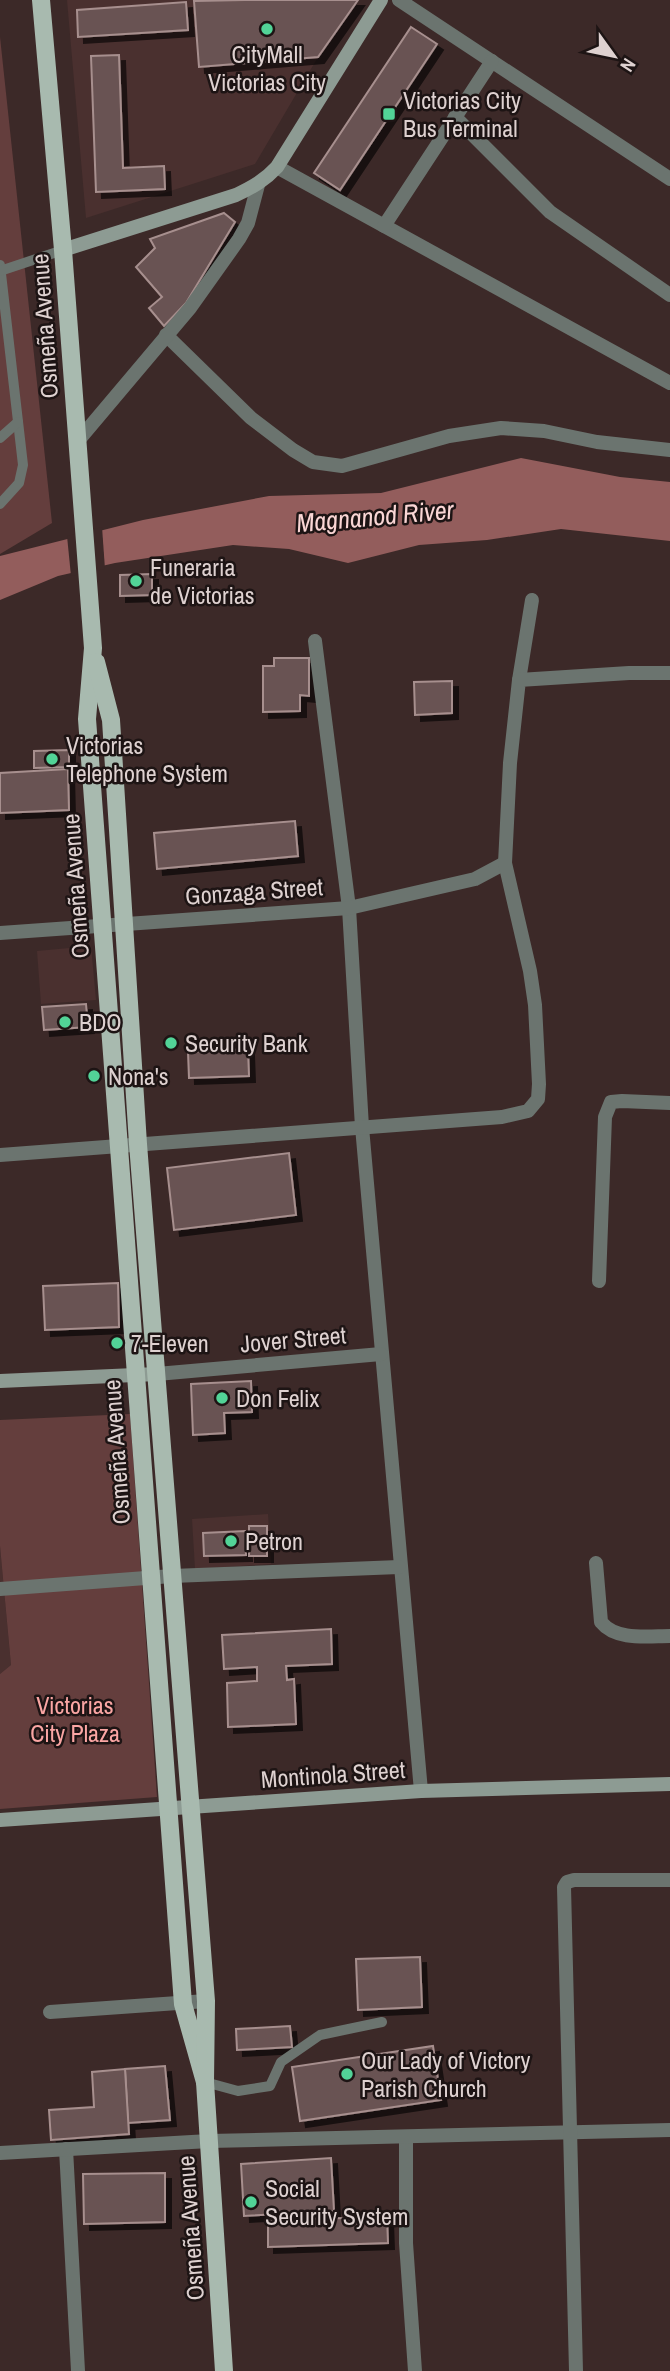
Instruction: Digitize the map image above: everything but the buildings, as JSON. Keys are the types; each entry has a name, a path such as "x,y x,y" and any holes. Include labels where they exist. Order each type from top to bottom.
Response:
{"main road":[{"name":"Osmeña Avenue","path":"41,0 88,575 93,648 86,719 183,2004 205,2082"},
{"name":"Osmeña Avenue","path":"93,648 111,720 138,1144 206,2001 205,2082 224,2371"}],"street":[{"path":"63,250 258,185 277,167 381,0"},
{"path":"399,0 670,179"},
{"path":"383,226 492,61"},
{"path":"455,117 550,212 670,295"},
{"path":"277,167 670,383"},
{"path":"77,442 190,308 239,239 248,223 258,185"},
{"path":"166,335 251,418 293,450 313,462 326,465 342,466 449,436 501,428 544,431 597,442 670,450"},
{"path":"0,1155 502,1117 528,1111 538,1099 539,1084 535,1005 530,971 505,863 510,763 519,680 532,600"},
{"path":"315,641 349,908 362,1127 421,1791"},
{"path":"519,680 670,673"},
{"name":"Gonzaga Street","path":"0,933 122,922 349,908 475,879 505,863"},
{"path":"599,1281 605,1117 608,1108 611,1102 622,1101 670,1103"},
{"name":"Jover Street","path":"0,1381 157,1374 381,1354"},
{"path":"596,1563 601,1622 606,1628 626,1635 670,1636"},
{"path":"0,1589 150,1577 399,1567"},
{"name":"Montinola Street","path":"0,1819 421,1791 670,1784"},
{"path":"576,2371 564,1887 567,1882 574,1880 670,1880"},
{"path":"50,2012 206,2001"},
{"path":"0,2153 209,2141 670,2130"},
{"path":"406,2137 406,2244 415,2371"},
{"path":"66,2149 78,2371"}],"lane":[{"path":"0,271 63,250"},
{"path":"0,265 23,465 19,484 0,504"},
{"path":"0,438 18,422"},
{"path":"205,2082 238,2091 270,2086 281,2062 320,2035 382,2022"}],"shaded area":[{"path":"67,0 358,0 318,57 255,164 86,218"},
{"path":"91,946 96,1000 41,1004 37,951"},
{"name":"Petron","path":"268,1514 271,1564 195,1569 192,1519"},
{"path":"0,1546 11,1665 0,1674"}],"green space":[{"path":"0,37 52,523 0,554"},
{"name":"Victorias City Plaza","path":"130,1414 157,1797 0,1809 0,1674 11,1665 0,1546 0,1420"}],"water":[{"name":"Magnanod River","path":"521,458 620,477 670,482 670,541 561,529 487,540 419,545 348,563 289,549 233,545 115,563 58,576 0,600 0,556 143,520 269,496 381,493"}],"pier":[{"path":"102,527 105,569 71,576 67,536"}],"place":[{"name":"CityMall Victorias City","path":"267,29"},
{"name":"Victorias City Bus Terminal","path":"389,114"},
{"name":"Funeraria de Victorias","path":"136,581"},
{"name":"Victorias Telephone System","path":"52,759"},
{"name":"BDO","path":"65,1022"},
{"name":"Security Bank","path":"171,1043"},
{"name":"Nona's","path":"94,1076"},
{"name":"7-Eleven","path":"117,1343"},
{"name":"Don Felix","path":"222,1398"},
{"name":"Petron","path":"231,1541"},
{"name":"Our Lady of Victory Parish Church","path":"347,2074"},
{"name":"Social Security System","path":"251,2202"}]}
